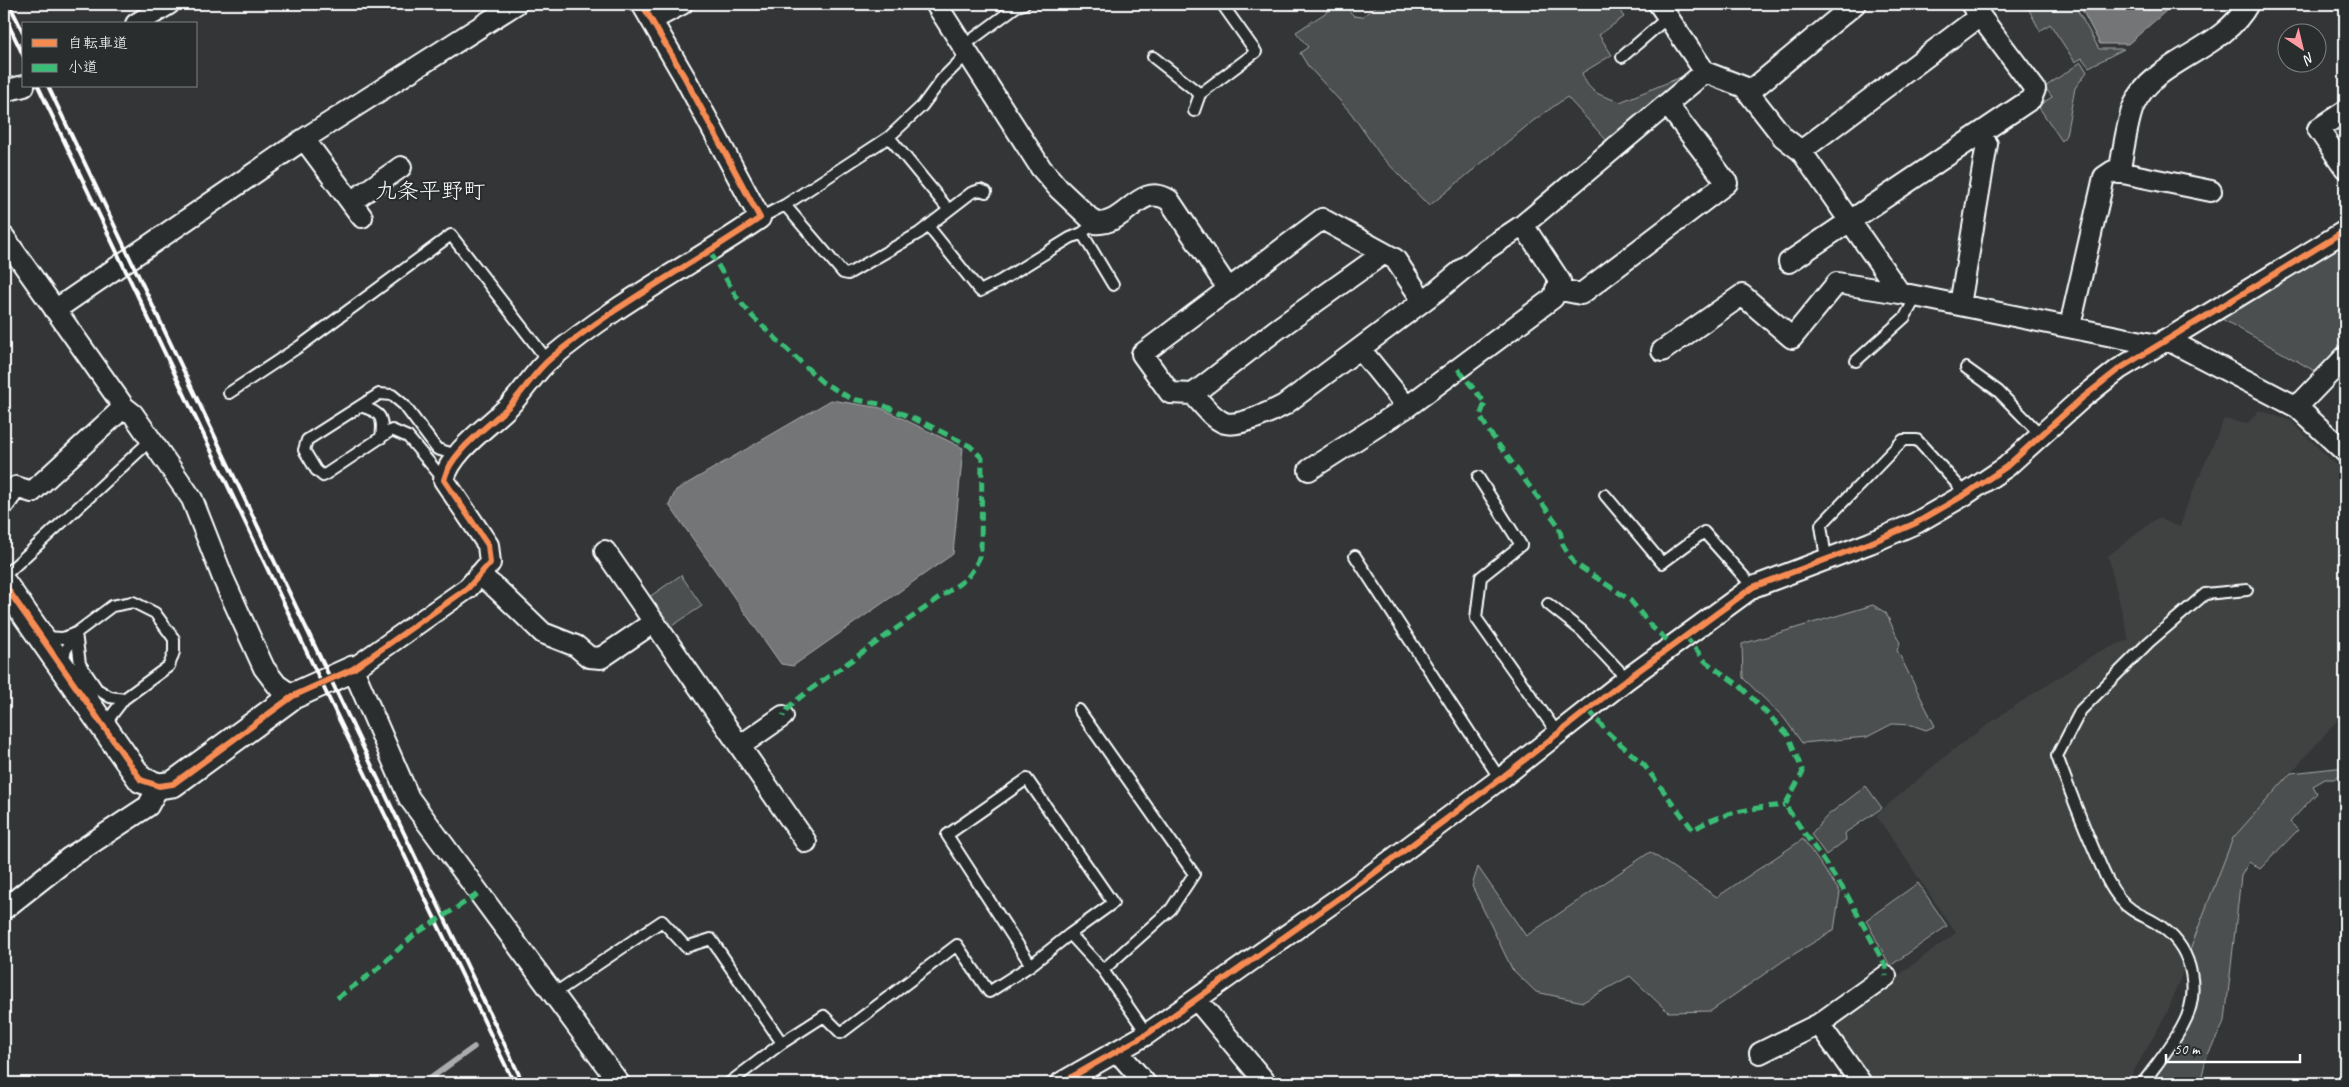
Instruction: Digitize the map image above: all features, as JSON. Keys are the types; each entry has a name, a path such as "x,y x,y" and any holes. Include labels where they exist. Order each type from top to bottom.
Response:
{"street":[{"path":"139,22 170,4"},
{"path":"55,310 304,139 516,4"},
{"path":"4,584 38,636 141,780 159,786 173,784 293,696 353,669 468,588 490,563 488,545 444,480 446,468 457,455 518,398 548,361 612,311 710,252 760,218 647,12 682,4"},
{"path":"936,4 1041,168 1088,228 1110,221 1144,197 1151,194 1162,196 1169,200 1229,290"},
{"path":"2119,173 2134,105 2149,83 2214,40 2240,18 2248,4"},
{"path":"1748,92 1850,5"},
{"path":"1663,10 1705,72 1744,87 1783,137 1800,150 1850,222 1908,295"},
{"path":"1789,262 2031,99 2035,89 1975,10 1800,150"},
{"path":"1194,394 1216,418 1232,424 1269,413 1284,405 1424,301 1487,249 1523,225 1705,72"},
{"path":"4,91 22,86"},
{"path":"1556,289 1581,294 1727,183 1667,104"},
{"path":"2345,111 2318,129 2345,168"},
{"path":"1960,305 1987,144 1979,134"},
{"path":"304,139 356,209 401,167"},
{"path":"2070,326 2104,177 2113,171 2211,191"},
{"path":"1384,253 1276,330 1194,394 1170,393 1142,354 1322,219 1395,259 1424,301"},
{"path":"1309,470 1407,407 1553,298 1560,281 1523,225"},
{"path":"1061,1083 1147,1034 1362,882 1500,779 1627,679 1753,587 1870,543 1916,523 1966,494 2006,466 2088,393 2119,369 2345,231"},
{"path":"4,237 124,407 133,414 192,499 223,578 264,668 278,684 293,696"},
{"path":"1662,351 1742,295 1792,338 1837,283 2162,342 2297,407 2345,452"},
{"path":"1360,349 1407,407"},
{"path":"2297,407 2345,357"},
{"path":"4,504 16,487 32,492 124,407"},
{"path":"605,551 806,842"},
{"path":"479,576 496,588 543,633 576,646 589,658 601,658 654,622"},
{"path":"353,669 409,798 619,1083"},
{"path":"740,746 783,716"},
{"path":"4,909 69,858 148,806 159,786"},
{"path":"1760,1053 1819,1024 1886,976"},
{"path":"1197,1000 1266,1083"},
{"path":"1819,1024 1861,1083"},
{"path":"1118,1052 1145,1083"}],"lane":[{"path":"760,218 785,205 889,137 922,106 965,50 1017,6 1024,4"},
{"path":"1194,111 1200,94 1256,52 1222,4"},
{"path":"1622,57 1663,10"},
{"path":"1154,57 1200,94"},
{"path":"889,137 949,210"},
{"path":"785,205 843,273 848,274 928,226 971,193 980,190 986,192"},
{"path":"928,226 980,291 1088,228 1113,285"},
{"path":"229,393 300,346 451,235 548,361"},
{"path":"1856,361 1905,317 1908,295"},
{"path":"1966,368 1998,391 2041,435"},
{"path":"444,480 408,437 392,430 323,476 316,470 304,450 307,440 379,394 392,395 404,405 437,449 457,455"},
{"path":"360,406 374,410 381,417 383,425 381,438"},
{"path":"4,576 151,440"},
{"path":"1826,559 1821,525 1903,440 1917,440 1966,494"},
{"path":"1478,477 1521,545 1481,577 1476,618 1558,734"},
{"path":"1605,495 1662,563 1704,532 1753,587"},
{"path":"1355,556 1500,779"},
{"path":"2143,1083 2183,1026 2191,1001 2192,974 2187,957 2178,942 2163,928 2134,914 2120,899 2108,881 2077,811 2057,756 2081,710 2149,642 2205,594 2247,590"},
{"path":"38,636 63,638 76,633 112,606 133,602 155,613 174,639 174,652 169,666 121,702 111,716 105,730"},
{"path":"1548,604 1582,631 1627,679"},
{"path":"66,673 62,665 66,650 76,633"},
{"path":"76,633 80,664 97,689 121,702"},
{"path":"84,699 101,708 121,702"},
{"path":"1079,710 1194,874 1171,909 1103,970"},
{"path":"729,1083 782,1043 824,1016 841,1033 956,945 989,992 1031,965 1070,934 1113,904 1027,779 946,835 1031,965"},
{"path":"552,994 662,921 686,947 711,939 782,1043"},
{"path":"1070,934 1103,970 1147,1034"}],"shaded area":[{"path":"1339,4 1343,4 1354,16 1362,17 1379,4 1583,4 1588,10 1598,4 1615,4 1624,17 1599,35 1612,55 1582,73 1592,90 1620,102 1686,75 1609,143 1567,97 1533,121 1429,206 1381,156 1351,113 1308,66 1300,53 1308,47 1296,32"},
{"path":"2026,4 2074,4 2099,49 2124,49 2089,67 2082,58 2075,62 2050,24 2040,31"},
{"path":"2079,4 2174,4 2128,44 2100,44"},
{"path":"2081,62 2087,72 2075,88 2066,135 2062,141 2038,106 2052,97 2045,87"},
{"path":"2345,244 2345,347 2320,374 2222,319"},
{"path":"831,400 881,408 963,448 953,554 793,666 781,664 669,505 676,490"},
{"path":"2259,410 2291,421 2345,472 2345,712 2233,838 2167,1013 2127,1083 1866,1083 1831,1025 1956,933 1876,815 1949,753 2004,713 2096,653 2129,640 2108,556 2157,518 2180,527 2187,505 2224,419 2247,424"},
{"path":"681,575 702,606 669,628 649,597"},
{"path":"1873,605 1886,613 1900,643 1897,650 1935,726 1926,730 1912,725 1892,724 1867,737 1802,743 1784,718 1743,678 1742,644"},
{"path":"2345,767 2345,771 2334,779 2325,779 2313,786 2317,793 2290,822 2298,830 2260,869 2249,862 2241,876 2225,1021 2206,1058 2202,1076 2206,1083 2143,1083 2183,1026 2191,1001 2187,957 2233,838 2291,773"},
{"path":"1866,786 1882,808 1845,833 1846,840 1826,855 1811,834 1828,815"},
{"path":"1803,839 1840,892 1834,930 1786,959 1711,1011 1668,1012 1630,976 1583,1002 1536,992 1512,969 1472,886 1478,867 1526,936 1650,852 1717,897"},
{"path":"1918,883 1947,926 1890,966 1866,920"}],"waterway":[{"path":"424,1083 474,1047"}],"railway":[{"path":"9,4 22,30"},
{"path":"4,15 22,53"},
{"path":"39,88 514,1083"},
{"path":"49,88 523,1083"}],"marked path":[{"path":"710,252 738,299 753,317 822,382 852,399 880,404 926,424 970,446 982,458 981,551 979,559 969,576 808,691 791,705 783,716"},
{"path":"1458,369 1485,403 1480,416 1490,433 1559,526 1563,545 1574,563 1630,600 1652,627 1673,645"},
{"path":"1685,636 1706,662 1740,686 1788,735 1803,772 1785,805 1846,893 1886,967 1886,976"},
{"path":"1588,709 1607,732 1644,765 1693,830 1726,815 1749,809 1785,805"},
{"path":"337,998 375,971 414,935 478,894"}],"cycle path":[{"path":"4,584 141,780 159,786 173,784 293,696 353,669 468,588 490,563 488,545 444,480 453,460 469,442 517,398 550,359 575,339 627,303 760,218 685,78 642,4"},
{"path":"1061,1083 1147,1034 1362,882 1500,779 1627,679 1753,587 1870,543 1916,523 1966,494 2006,467 2081,399 2119,369 2345,231"}],"district":[{"name":"九条平野町","path":"430,190"}]}
